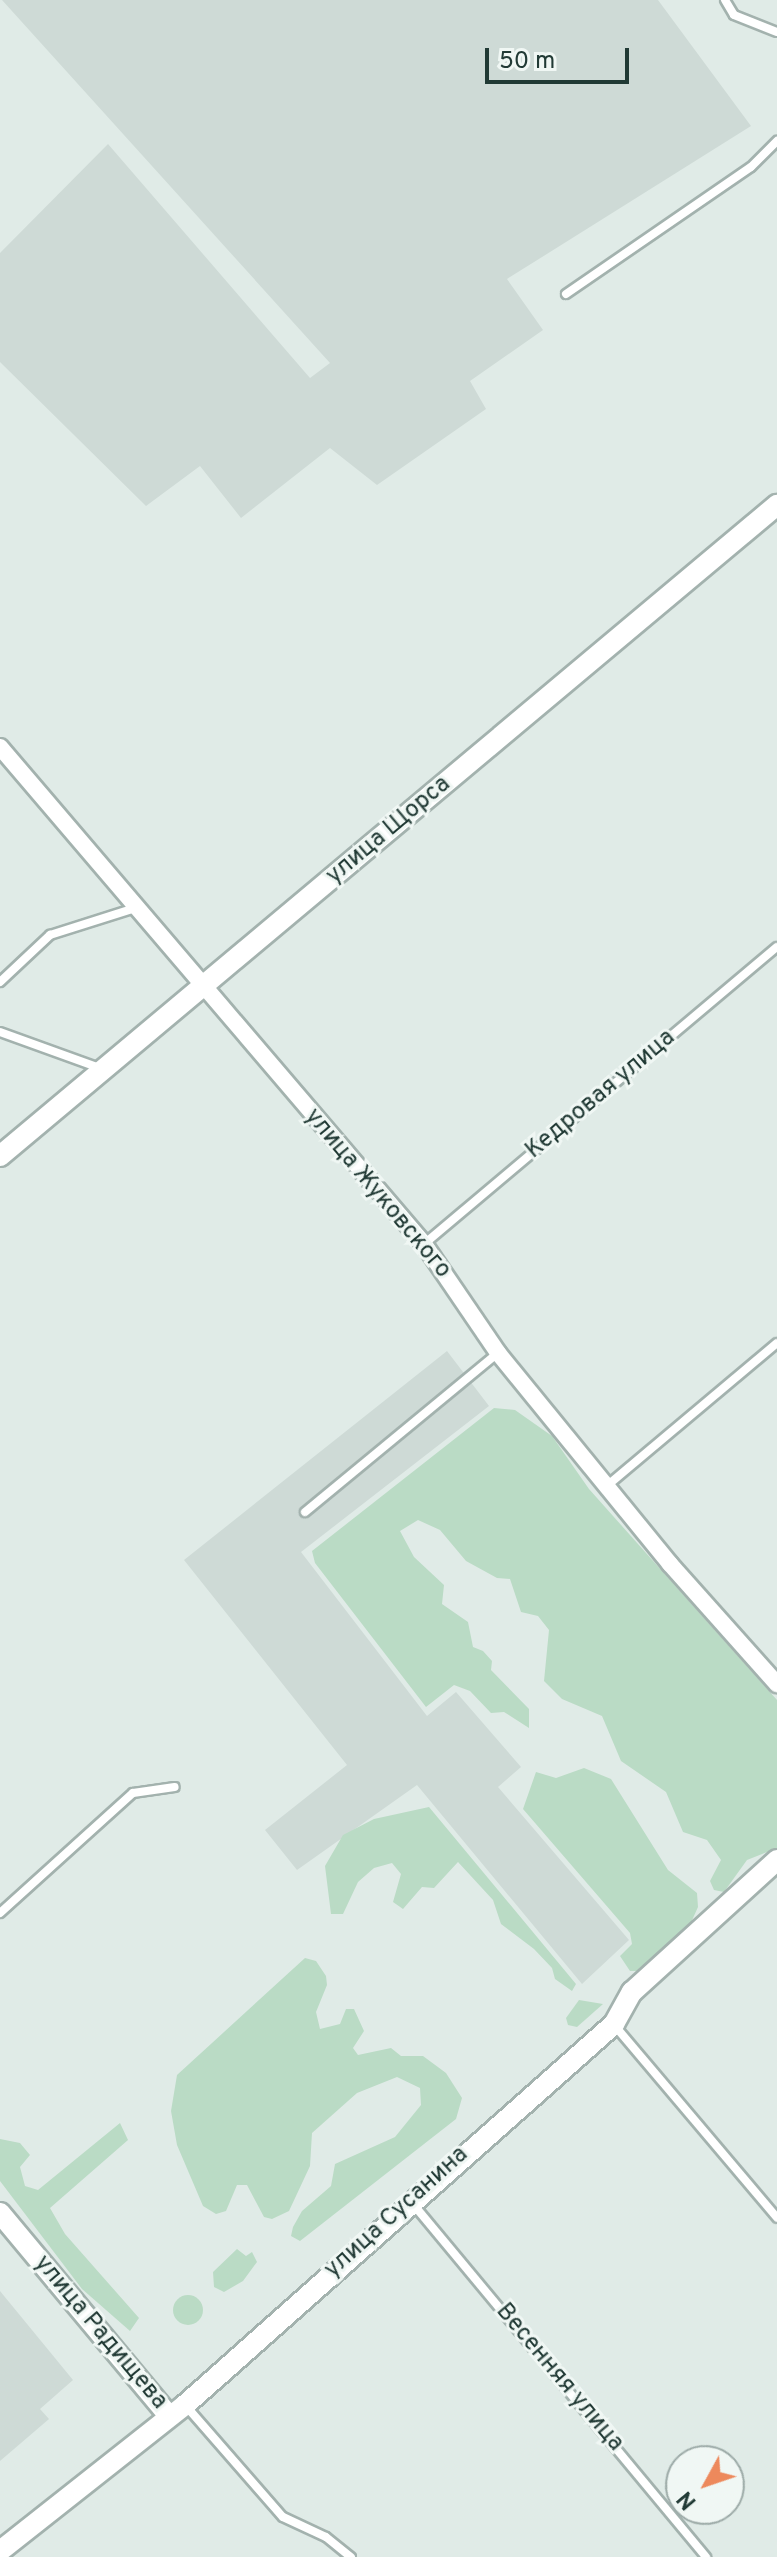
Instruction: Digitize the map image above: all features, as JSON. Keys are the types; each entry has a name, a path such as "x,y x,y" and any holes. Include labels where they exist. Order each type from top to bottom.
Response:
{"street":[{"name":"улица Щорса","path":"0,1156 777,505"},
{"name":"улица Жуковского","path":"0,747 201,988 424,1244 498,1353 609,1484 670,1564 777,1684"},
{"name":"улица Сусанина","path":"0,2551 177,2410 410,2200 614,2024 632,1992 777,1860"},
{"name":"улица Радищева","path":"0,2213 177,2410"}],"lane":[{"path":"725,0 734,15 777,32"},
{"path":"566,294 751,167 777,141"},
{"path":"0,982 50,935 135,908"},
{"name":"Кедровая улица","path":"424,1244 777,947"},
{"path":"0,1032 103,1070"},
{"path":"609,1484 777,1343"},
{"path":"305,1512 498,1353"},
{"path":"0,1913 133,1793 175,1787"},
{"path":"614,2024 777,2218"},
{"name":"Весенняя улица","path":"410,2200 706,2557"},
{"path":"177,2410 283,2517 326,2537 351,2557"}],"shaded area":[{"path":"2,0 658,0 751,126 507,279 543,330 470,381 486,409 377,485 330,448 241,518 200,466 146,506 0,362 0,253 108,144 310,378 330,363"},
{"path":"447,1351 489,1406 301,1552 427,1716 456,1692 521,1767 498,1787 629,1940 582,1984 417,1785 297,1870 265,1830 347,1765 184,1560"},
{"path":"0,2291 73,2380 40,2409 49,2419 0,2461"}],"green space":[{"path":"494,1408 515,1410 552,1436 589,1489 777,1700 777,1848 747,1860 724,1892 714,1890 710,1881 721,1860 707,1840 683,1832 666,1792 621,1761 602,1716 562,1699 544,1681 549,1630 538,1616 521,1612 510,1579 497,1578 466,1561 440,1530 418,1520 400,1531 414,1557 444,1585 442,1604 468,1622 473,1647 483,1651 492,1661 491,1670 529,1709 529,1728 504,1712 491,1713 470,1691 454,1685 426,1707 315,1563 312,1551"},
{"path":"584,1768 611,1779 668,1870 697,1893 698,1907 689,1927 637,1971 630,1971 620,1956 632,1944 630,1933 523,1809 536,1772 556,1778"},
{"path":"429,1807 576,1984 572,1991 555,1979 552,1968 534,1949 501,1924 493,1900 458,1862 434,1888 422,1887 403,1909 393,1902 401,1874 392,1863 374,1868 358,1882 343,1914 331,1914 325,1866 343,1835 374,1819"},
{"path":"305,1958 316,1961 326,1976 327,1985 316,2012 320,2029 340,2024 346,2009 354,2009 364,2031 353,2048 358,2055 391,2048 401,2056 423,2056 446,2073 462,2098 456,2119 300,2241 291,2236 293,2227 302,2211 331,2186 335,2164 395,2137 421,2105 420,2088 397,2077 357,2093 312,2133 310,2166 289,2211 272,2219 264,2217 247,2185 237,2185 226,2211 216,2214 203,2206 177,2145 171,2111 177,2075"},
{"path":"579,2000 603,2004 577,2027 568,2025 566,2018"},
{"path":"120,2123 128,2140 50,2208 65,2234 139,2318 130,2331 82,2289 0,2181 0,2139 20,2143 30,2155 20,2167 25,2186 38,2190"},
{"path":"237,2249 246,2256 252,2252 257,2262 243,2281 224,2292 214,2287 213,2272"},
{"path":"188,2295 199,2299 203,2310 199,2321 188,2325 177,2321 173,2310 177,2299"}]}
